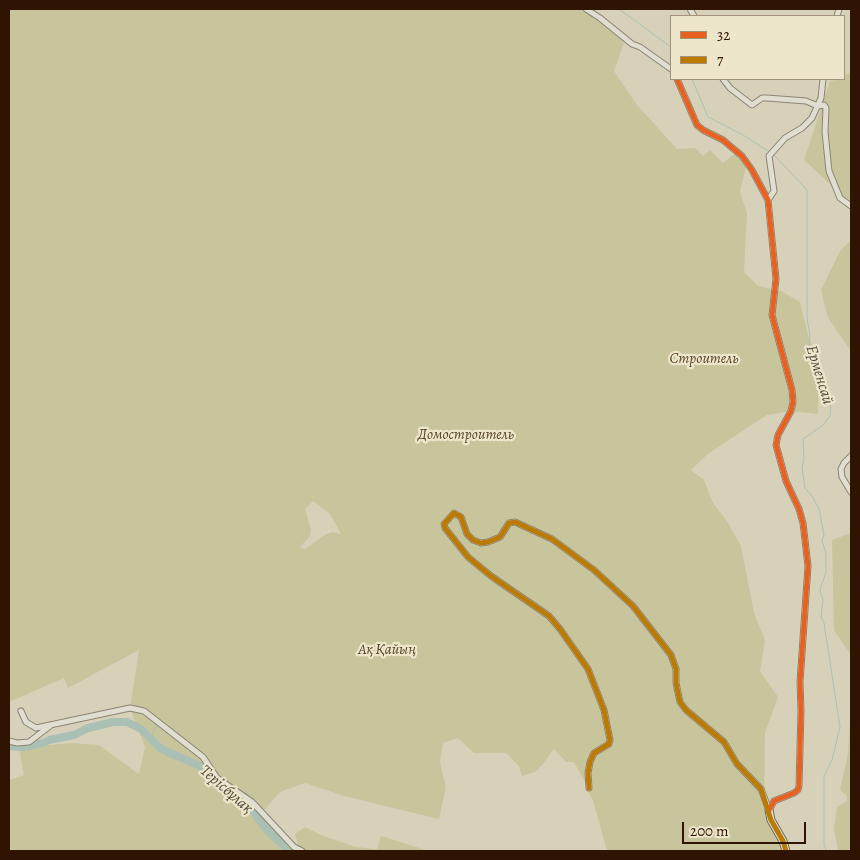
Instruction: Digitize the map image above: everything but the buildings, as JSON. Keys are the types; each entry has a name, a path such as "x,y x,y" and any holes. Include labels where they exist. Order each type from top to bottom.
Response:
{"street":[{"path":"586,9 632,44 640,47 670,68"},
{"path":"676,80 697,125 723,140 742,156 768,200 776,279 772,315 781,353 789,375 793,402 791,411 776,444 786,481 799,509 803,523 808,566 800,682 799,786 798,790 794,793 774,801 769,810"},
{"path":"724,80 730,88 752,105 762,98 806,101 818,106 824,105 826,108 825,132 829,171 840,198 851,206"},
{"path":"768,200 774,191 768,156 785,138 802,128 812,118 821,98 823,80"},
{"path":"851,456 841,469 842,477 851,492"},
{"path":"589,788 588,773 590,762 594,753 609,744 610,740 604,710 588,669 560,628 549,616 468,557 445,528 444,524 454,513 461,517 467,534 473,540 481,543 500,537 509,523 516,522 552,539 594,570 633,606 672,655 676,668 676,683 680,702 701,724 724,742 736,764 761,789 786,851"},
{"path":"21,711 26,722 36,728 130,708 144,711 203,757 217,778 252,802 294,847 302,851"},
{"path":"9,741 17,743 29,742 52,724"}],"green space":[{"path":"9,9 584,9 600,18 624,43 614,71 637,105 677,149 695,148 703,156 710,150 723,163 737,152 747,162 740,192 747,213 744,272 758,286 781,291 800,302 808,335 819,365 818,414 791,411 767,415 709,453 691,470 704,480 713,503 727,521 741,546 754,613 765,640 760,671 778,697 765,733 764,808 786,851 607,851 593,800 574,762 566,762 554,749 535,772 522,776 519,766 506,753 474,753 458,738 443,743 440,762 446,787 439,819 344,796 305,783 280,792 262,813 294,847 302,851 9,851 9,780 24,775 19,748 71,743 99,745 139,774 145,747 130,708 139,650 68,688 64,678 9,702","holes":["313,501 330,514 341,534 332,532 305,549 300,547 310,536 311,530 305,509"]},
{"path":"851,72 851,202 804,160 830,81 845,80 845,75"},
{"path":"851,240 851,351 828,318 821,290 840,251"},
{"path":"851,533 851,655 834,630 832,540"},
{"path":"851,708 851,851 838,851 834,828 837,807 847,801 847,796 840,790 848,754"},
{"path":"305,827 321,835 356,847 377,849 381,836 429,851 307,851 299,848 295,834"}],"waterway":[{"name":"Ерменсай","path":"619,9 670,46"},
{"name":"Ерменсай","path":"692,80 708,117 743,135 771,153"},
{"name":"Ерменсай","path":"774,155 807,190 807,318 810,336 809,350 816,364 821,384 831,400 830,416 822,426 803,439 804,459 802,468 805,488 819,509 824,535 822,541 826,553 826,572 820,590 823,600 821,617 824,623 840,727 832,760 824,776 824,846 827,851"},
{"name":"Терісбұлақ","path":"9,746 23,747 43,743 74,735 88,728 113,722 127,722 141,729 160,748 202,767 209,777 230,795 246,802 268,831 284,846 294,851"},
{"path":"151,737 157,724"}],"transit line":[{"name":"32","path":"677,80 697,125 723,140 742,156 768,200 776,279 772,315 792,390 793,402 791,411 778,435 776,445 786,481 799,509 803,523 808,566 800,682 799,786 798,790 794,793 774,801 769,810"},
{"name":"7","path":"589,788 588,773 590,762 594,753 609,744 610,740 604,710 588,669 549,616 491,576 468,557 445,528 444,524 454,513 461,517 467,534 473,540 481,543 500,537 509,523 515,522 552,539 594,570 633,606 671,655 676,669 676,683 680,702 686,710 724,742 737,764 761,789 771,820 783,841 786,851"}],"park label":[{"name":"Строитель","path":"704,359"},
{"name":"Домостроитель","path":"466,435"},
{"name":"Ақ Қайың","path":"387,650"}]}
